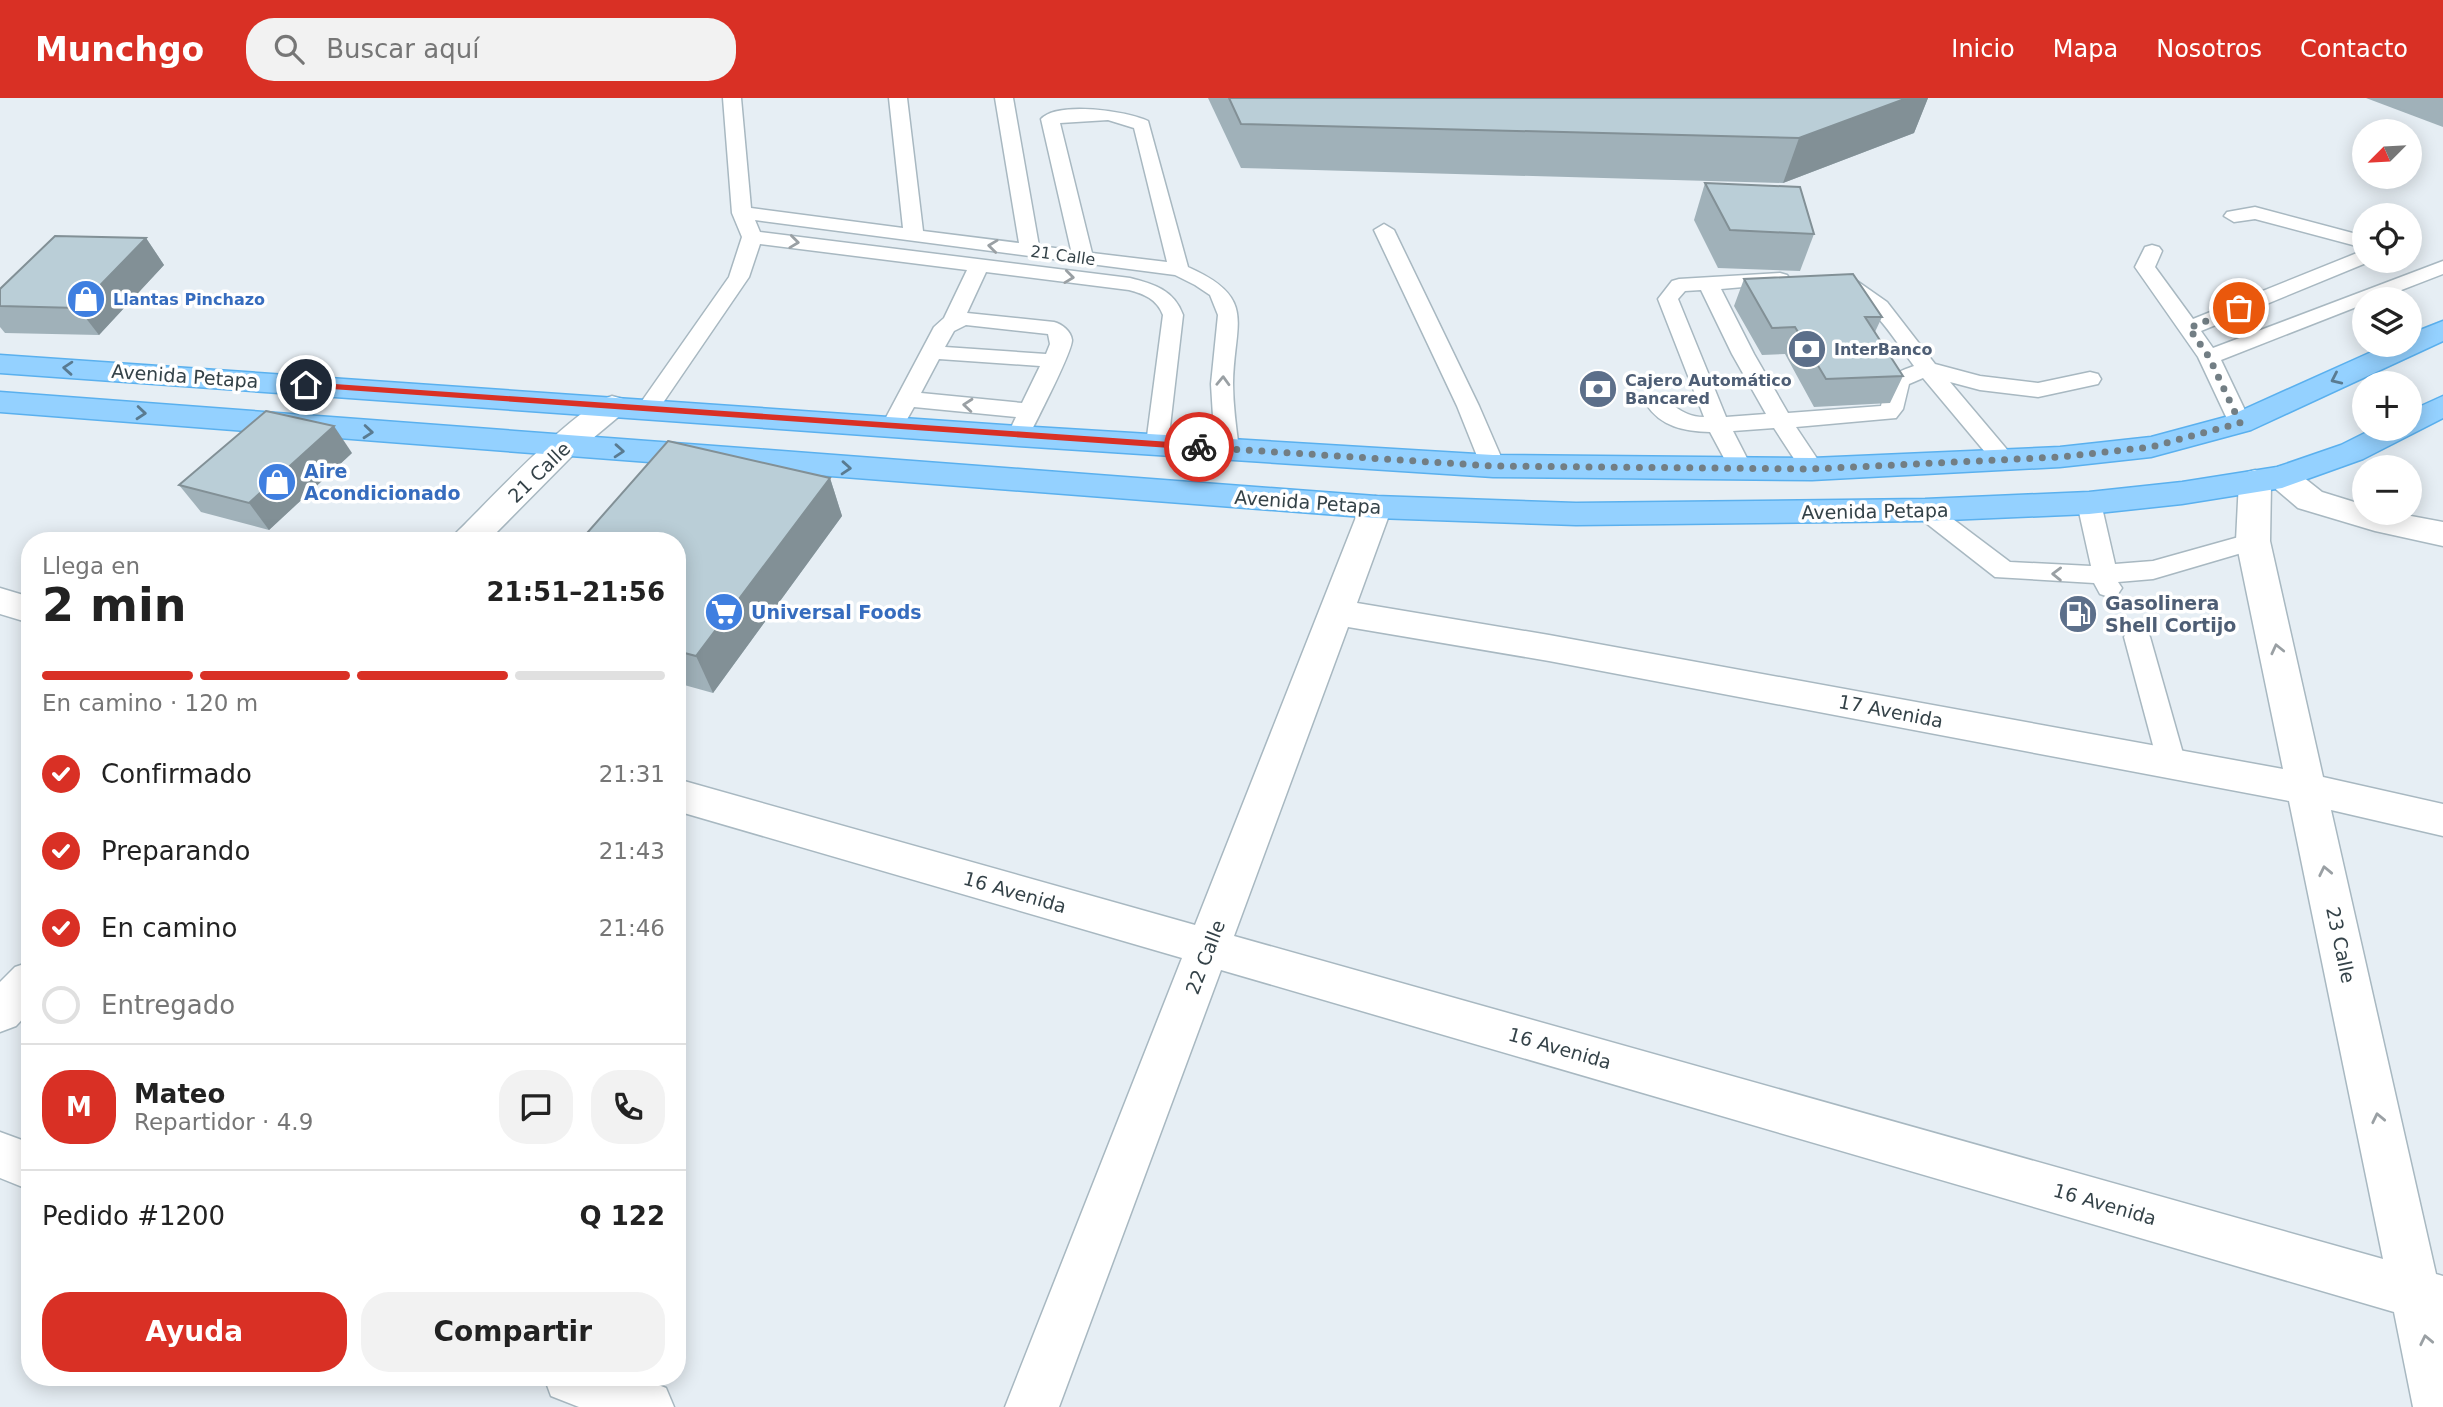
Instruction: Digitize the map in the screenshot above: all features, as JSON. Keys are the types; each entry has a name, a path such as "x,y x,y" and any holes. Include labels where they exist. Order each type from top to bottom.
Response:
{"main road":[{"name":"Avenida Petapa","path":"0,364 648,408 900,412 1024,423 1157,444 1493,466 1812,469 2060,457 2151,447 2240,423 2443,330"},
{"name":"Avenida Petapa","path":"0,402 1376,507 1576,514 1925,510 2089,503 2269,479 2352,452 2374,441"},
{"path":"2422,417 2443,406"}],"street":[{"name":"21 Calle","path":"477,532 563,447 612,406"},
{"path":"2269,479 2310,499 2375,520 2443,534"},
{"name":"23 Calle","path":"2269,479 2253,541 2308,789 2429,1297 2440,1407"},
{"name":"22 Calle","path":"1032,1407 1376,507"},
{"path":"0,601 21,607"},
{"name":"17 Avenida","path":"1336,612 1563,650 2308,789 2443,820"},
{"name":"16 Avenida","path":"686,798 2429,1297"},
{"path":"0,1012 21,990"},
{"path":"0,1155 21,1163"},
{"path":"593,1386 647,1407"}],"lane":[{"path":"648,408 739,277 752,237 743,213 733,98"},
{"path":"898,98 914,236"},
{"path":"1004,98 1030,251"},
{"path":"1044,98 1083,258"},
{"path":"1050,119 1103,112 1128,117 1142,125 1180,270"},
{"name":"21 Calle","path":"743,213 1180,270 1207,283 1227,303 1230,317 1222,383 1227,449"},
{"path":"2234,215 2255,213 2352,239"},
{"path":"1384,230 1468,406 1493,466"},
{"name":"21 Calle","path":"752,237 1130,284 1150,289 1171,306 1173,315 1157,444"},
{"path":"2152,251 2145,267 2209,357 2240,423"},
{"path":"2422,260 2443,267"},
{"path":"2189,328 2352,262"},
{"path":"953,321 979,265"},
{"path":"2209,357 2443,267"},
{"path":"1741,468 1718,425 1668,299 1679,285 1805,279 1850,285 1880,306 1927,369 2003,459"},
{"path":"1708,282 1731,334 1779,421 1812,469"},
{"path":"900,412 945,327 953,321 966,319 1054,328 1061,336 1061,344 1024,423"},
{"path":"932,352 1054,360"},
{"path":"1657,404 1685,424 1718,425 1888,413 1892,409 1898,382 1903,377 1927,369 1980,383 2038,390 2090,380"},
{"path":"2089,503 2106,582"},
{"path":"1925,510 2004,571 2106,582 2253,541"},
{"path":"2137,636 2172,764"}],"building":[{"path":"1229,98 1907,98 1799,138 1241,124"},
{"path":"1705,183 1800,187 1814,234 1730,230"},
{"path":"55,236 146,238 78,308 0,306 0,289"},
{"path":"1853,274 1882,317 1865,317 1903,376 1826,379 1795,327 1772,328 1744,279"},
{"path":"266,411 334,426 249,503 179,485"},
{"path":"668,441 830,478 696,656 686,653 686,532 588,532"}],"way so far":[{"path":"1199,447 1493,466 1812,469 2060,457 2151,447 2240,423 2209,357 2189,328 2239,308"}],"place":[{"name":"Llantas Pinchazo","path":"86,299"},
{"name":"InterBanco","path":"1807,349"},
{"name":"Cajero Automático Bancared","path":"1598,389"},
{"name":"Aire Acondicionado","path":"277,482"},
{"name":"Universal Foods","path":"724,612"},
{"name":"Gasolinera Shell Cortijo","path":"2078,614"}],"route":[{"path":"306,385 1199,447"}]}
